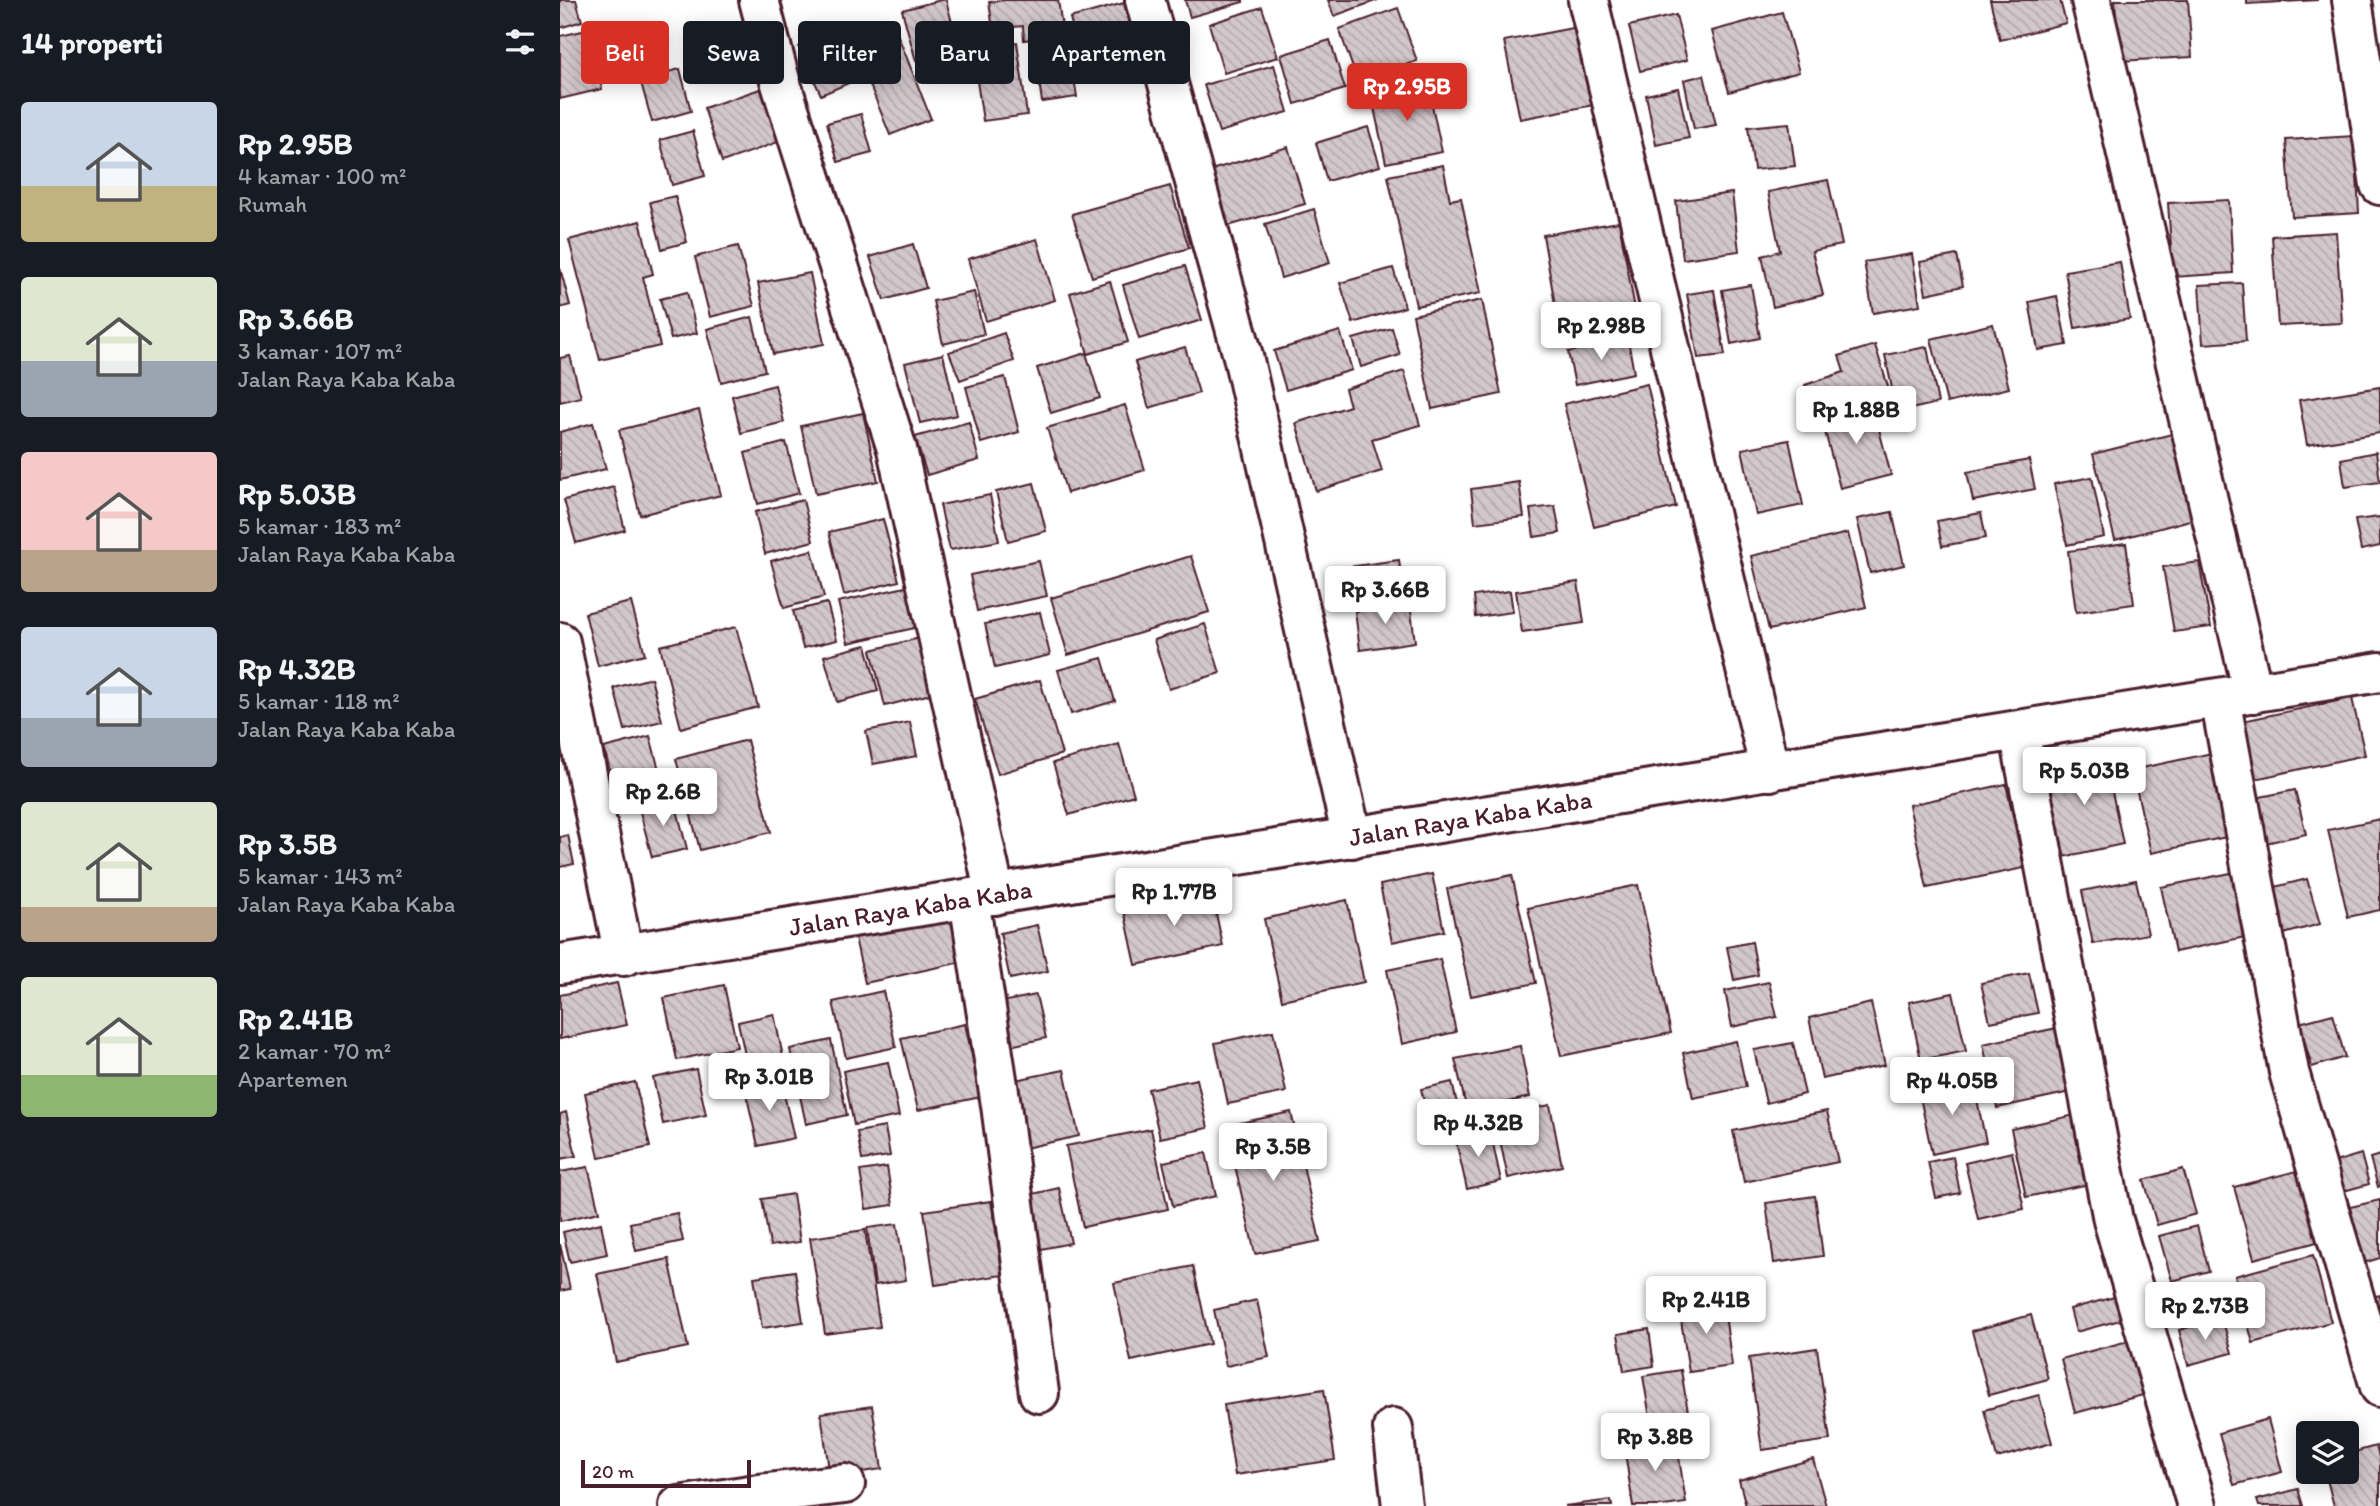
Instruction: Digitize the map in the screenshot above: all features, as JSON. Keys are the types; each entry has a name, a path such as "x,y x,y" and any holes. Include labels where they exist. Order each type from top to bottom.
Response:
{"street":[{"path":"759,0 780,85 897,449 982,897 1002,1105 1039,1392"},
{"path":"1145,0 1243,356 1352,838"},
{"path":"1588,0 1770,771"},
{"path":"2091,0 2236,696 2289,1072 2380,1387"},
{"path":"2352,0 2380,185"},
{"path":"560,642 624,956"},
{"name":"Jalan Raya Kaba Kaba","path":"560,964 624,956 2380,672"},
{"path":"2019,731 2113,1220 2197,1506"},
{"path":"1393,1428 1402,1506"},
{"path":"679,1506 845,1484"}],"building":[{"path":"560,0 576,0 582,21 560,28"},
{"path":"946,0 952,21 915,21 915,57 902,10"},
{"path":"1058,0 1061,21 1028,21 1028,39 1024,40 1023,26 1014,27 1014,21 992,21 989,2"},
{"path":"1185,0 1243,0 1243,2 1190,17"},
{"path":"1328,0 1378,0 1334,16"},
{"path":"1990,0 2060,0 2066,23 2000,40"},
{"path":"2115,0 2188,0 2192,57 2119,61"},
{"path":"2247,0 2318,0 2247,4"},
{"path":"1124,3 1129,21 1071,21 1070,18"},
{"path":"1262,7 1278,57 1224,73 1209,24"},
{"path":"1398,8 1417,61 1358,82 1339,29"},
{"path":"1782,12 1799,72 1729,92 1712,31"},
{"path":"1676,15 1687,60 1640,71 1629,26"},
{"path":"1578,27 1594,105 1520,119 1504,41"},
{"path":"581,31 581,84 601,84 602,89 560,99 560,36"},
{"path":"1330,40 1345,89 1295,104 1281,55"},
{"path":"1014,42 1017,42 1027,115 983,121 977,84 1014,84"},
{"path":"901,43 931,119 890,135 870,84 901,84"},
{"path":"1274,65 1288,112 1219,132 1204,85"},
{"path":"680,69 691,111 652,122 641,84 669,84 669,72"},
{"path":"1704,75 1716,125 1694,129 1684,80"},
{"path":"1427,82 1442,152 1386,163 1371,94"},
{"path":"816,84 846,84 821,95"},
{"path":"1039,84 1075,84 1077,97 1042,102"},
{"path":"763,88 781,141 722,162 704,108"},
{"path":"1678,88 1689,138 1656,145 1646,95"},
{"path":"861,114 872,153 838,162 827,123"},
{"path":"1789,123 1795,166 1754,170 1748,127"},
{"path":"1368,127 1380,166 1327,181 1316,143"},
{"path":"693,131 705,176 672,185 660,140"},
{"path":"2355,136 2359,213 2292,217 2286,140"},
{"path":"1288,147 1305,204 1228,226 1211,170"},
{"path":"1443,165 1450,200 1461,198 1481,293 1416,306 1388,176"},
{"path":"1828,180 1842,245 1812,251 1823,295 1773,307 1762,256 1780,251 1768,192"},
{"path":"1170,186 1189,248 1092,277 1072,214"},
{"path":"1732,193 1739,251 1683,259 1676,201"},
{"path":"675,196 687,242 662,249 650,202"},
{"path":"2229,200 2233,273 2173,277 2168,203"},
{"path":"1314,209 1330,263 1281,278 1265,224"},
{"path":"640,221 653,274 643,277 660,346 600,360 569,240"},
{"path":"1619,222 1635,309 1558,322 1543,235"},
{"path":"2336,232 2342,323 2278,326 2272,236"},
{"path":"1037,239 1055,300 986,321 968,259"},
{"path":"913,244 926,288 884,300 870,257"},
{"path":"738,246 754,306 710,317 695,257"},
{"path":"1912,254 1920,305 1873,313 1864,262"},
{"path":"1957,255 1963,286 1926,294 1920,262"},
{"path":"2120,262 2130,319 2075,328 2065,271"},
{"path":"1185,266 1202,320 1139,339 1123,285"},
{"path":"560,268 570,305 560,308"},
{"path":"1393,268 1405,307 1353,323 1340,283"},
{"path":"810,273 824,344 773,354 758,283"},
{"path":"1110,281 1128,342 1088,354 1070,293"},
{"path":"2242,283 2246,341 2203,344 2199,285"},
{"path":"1751,285 1760,338 1731,344 1722,290"},
{"path":"1714,290 1725,355 1698,358 1687,294"},
{"path":"687,292 697,333 671,339 660,299"},
{"path":"974,292 984,334 943,344 933,301"},
{"path":"2057,296 2067,345 2038,350 2029,302"},
{"path":"1482,300 1501,394 1432,409 1413,315"},
{"path":"752,317 765,371 721,382 707,329"},
{"path":"1993,324 2009,388 1947,403 1931,339"},
{"path":"1392,328 1400,355 1361,367 1353,339"},
{"path":"1340,331 1352,370 1286,390 1274,351"},
{"path":"1004,333 1014,361 960,380 949,352"},
{"path":"1628,340 1634,373 1575,385 1568,352"},
{"path":"1875,345 1891,396 1856,407 1853,400 1815,413 1805,385 1844,372 1839,356"},
{"path":"1185,347 1199,393 1149,408 1135,362"},
{"path":"1927,347 1938,403 1897,412 1885,355"},
{"path":"1086,353 1100,398 1051,413 1037,368"},
{"path":"943,354 957,415 920,423 905,363"},
{"path":"570,356 581,397 560,402 560,358"},
{"path":"1404,371 1420,425 1372,439 1382,471 1316,491 1296,423 1350,406 1345,389"},
{"path":"1005,377 1019,432 981,443 966,387"},
{"path":"1647,384 1676,507 1594,527 1564,404"},
{"path":"775,385 784,422 741,433 732,396"},
{"path":"2380,387 2380,433 2307,445 2299,400"},
{"path":"1872,403 1891,475 1840,488 1821,417"},
{"path":"1125,405 1145,470 1067,493 1047,428"},
{"path":"699,410 721,495 640,515 619,430"},
{"path":"863,413 878,481 816,494 801,426"},
{"path":"969,422 979,460 927,475 915,437"},
{"path":"593,423 606,469 560,480 560,432"},
{"path":"2172,434 2194,519 2115,540 2093,454"},
{"path":"1789,440 1803,505 1756,515 1742,449"},
{"path":"786,442 799,493 758,504 745,453"},
{"path":"2376,452 2380,482 2345,487 2341,459"},
{"path":"2029,460 2035,489 1973,501 1967,472"},
{"path":"2092,477 2104,537 2067,545 2054,484"},
{"path":"1519,482 1524,517 1475,523 1471,489"},
{"path":"1034,483 1046,531 1008,541 996,492"},
{"path":"614,487 625,530 576,543 564,500"},
{"path":"990,495 999,541 950,550 940,505"},
{"path":"803,500 813,541 765,554 755,512"},
{"path":"1555,506 1560,533 1534,537 1530,509"},
{"path":"1892,512 1904,565 1870,573 1857,519"},
{"path":"1981,513 1986,538 1942,546 1937,521"},
{"path":"2380,517 2380,546 2361,550 2355,520"},
{"path":"883,519 899,581 844,595 829,532"},
{"path":"1848,533 1866,607 1769,630 1751,556"},
{"path":"2126,543 2134,604 2076,612 2068,551"},
{"path":"812,550 824,597 784,608 771,561"},
{"path":"1191,556 1209,612 1068,655 1051,598"},
{"path":"1399,560 1404,598 1338,607 1333,569"},
{"path":"1039,561 1047,596 977,611 970,575"},
{"path":"2199,562 2211,627 2174,632 2163,567"},
{"path":"1578,582 1584,623 1522,632 1516,591"},
{"path":"910,586 919,627 848,643 838,602"},
{"path":"1510,591 1513,612 1476,617 1474,596"},
{"path":"631,602 645,654 598,666 585,613"},
{"path":"827,603 837,640 803,648 793,611"},
{"path":"1410,603 1415,642 1360,650 1355,611"},
{"path":"1040,612 1050,655 995,668 985,624"},
{"path":"1205,624 1220,673 1169,689 1154,640"},
{"path":"736,627 758,707 681,728 660,646"},
{"path":"928,636 942,691 885,706 871,650"},
{"path":"866,645 878,691 837,702 824,656"},
{"path":"1102,658 1115,701 1071,714 1058,670"},
{"path":"651,678 662,721 625,730 614,688"},
{"path":"1040,680 1062,754 998,774 975,699"},
{"path":"2352,698 2365,755 2246,781 2233,723"},
{"path":"910,722 917,756 873,764 866,731"},
{"path":"650,736 663,785 617,797 604,748"},
{"path":"747,740 771,832 700,850 676,759"},
{"path":"1119,744 1134,795 1069,815 1053,763"},
{"path":"2217,752 2236,835 2151,853 2132,770"},
{"path":"2105,758 2123,844 2063,857 2044,771"},
{"path":"2006,784 2024,868 1927,888 1909,805"},
{"path":"2295,790 2306,834 2261,844 2250,799"},
{"path":"674,798 687,849 652,857 639,808"},
{"path":"2380,819 2380,910 2348,917 2328,830"},
{"path":"568,835 574,864 560,867 560,837"},
{"path":"2231,873 2245,937 2175,952 2161,887"},
{"path":"1432,874 1444,931 1392,942 1380,885"},
{"path":"1512,875 1536,983 1471,996 1447,889"},
{"path":"2307,879 2320,924 2280,935 2267,889"},
{"path":"2136,880 2148,934 2093,944 2082,891"},
{"path":"1638,885 1671,1033 1561,1056 1528,908"},
{"path":"1211,890 1223,946 1136,965 1124,910"},
{"path":"1347,900 1364,982 1282,1000 1264,919"},
{"path":"960,911 971,960 865,983 854,933"},
{"path":"1037,925 1048,971 1010,979 1000,933"},
{"path":"1752,942 1758,975 1734,980 1727,947"},
{"path":"1440,959 1456,1032 1402,1044 1387,970"},
{"path":"2029,973 2038,1013 1990,1022 1981,983"},
{"path":"1769,982 1777,1017 1732,1027 1725,991"},
{"path":"617,983 627,1025 560,1039 560,995"},
{"path":"724,985 737,1047 677,1060 664,998"},
{"path":"883,991 896,1047 846,1058 833,1002"},
{"path":"1953,993 1966,1051 1921,1060 1909,1002"},
{"path":"1036,995 1046,1038 1001,1048 992,1004"},
{"path":"1871,1003 1885,1065 1822,1079 1809,1018"},
{"path":"774,1014 786,1071 750,1079 738,1022"},
{"path":"2333,1014 2345,1057 2312,1067 2299,1023"},
{"path":"965,1024 981,1097 918,1110 901,1038"},
{"path":"2066,1026 2080,1090 1997,1108 1983,1044"},
{"path":"1273,1031 1286,1092 1228,1104 1215,1043"},
{"path":"831,1040 847,1115 806,1124 790,1049"},
{"path":"1736,1041 1746,1087 1693,1098 1683,1053"},
{"path":"1793,1043 1805,1094 1766,1103 1754,1050"},
{"path":"1520,1046 1530,1097 1467,1111 1455,1059"},
{"path":"888,1062 899,1116 854,1125 843,1071"},
{"path":"696,1069 706,1115 663,1124 653,1078"},
{"path":"1064,1070 1079,1136 1016,1150 1001,1083"},
{"path":"1197,1079 1208,1128 1160,1138 1148,1089"},
{"path":"781,1081 794,1138 758,1146 745,1088"},
{"path":"1973,1081 1986,1142 1932,1154 1919,1092"},
{"path":"635,1082 650,1147 599,1158 585,1093"},
{"path":"1452,1082 1461,1121 1430,1127 1421,1089"},
{"path":"1550,1105 1562,1166 1508,1178 1495,1117"},
{"path":"1827,1111 1838,1162 1744,1182 1733,1131"},
{"path":"566,1112 576,1156 560,1159 560,1114"},
{"path":"1291,1112 1320,1241 1255,1254 1226,1126"},
{"path":"2089,1112 2104,1181 2026,1197 2011,1129"},
{"path":"885,1127 890,1156 862,1160 857,1132"},
{"path":"1151,1129 1168,1209 1083,1227 1066,1146"},
{"path":"1490,1130 1501,1181 1467,1189 1455,1137"},
{"path":"2012,1152 2024,1209 1978,1219 1965,1163"},
{"path":"1206,1153 1216,1196 1173,1206 1163,1162"},
{"path":"2361,1154 2369,1184 2340,1192 2332,1163"},
{"path":"2380,1155 2380,1186 2378,1187 2370,1158"},
{"path":"1953,1157 1960,1193 1936,1198 1928,1162"},
{"path":"588,1167 599,1212 560,1221 560,1172"},
{"path":"887,1167 893,1205 866,1209 860,1171"},
{"path":"2183,1169 2196,1214 2157,1225 2144,1180"},
{"path":"2297,1171 2317,1242 2254,1259 2234,1187"},
{"path":"1059,1188 1071,1243 1031,1251 1020,1197"},
{"path":"793,1194 800,1242 770,1246 762,1199"},
{"path":"1815,1196 1823,1256 1774,1263 1766,1203"},
{"path":"2380,1200 2380,1258 2357,1265 2342,1209"},
{"path":"991,1201 1003,1275 935,1285 924,1211"},
{"path":"677,1213 683,1241 636,1251 630,1223"},
{"path":"601,1223 607,1254 570,1262 563,1232"},
{"path":"897,1224 906,1280 875,1285 867,1228"},
{"path":"2197,1226 2209,1271 2172,1281 2159,1236"},
{"path":"865,1230 880,1327 825,1334 810,1238"},
{"path":"560,1244 570,1289 560,1291"},
{"path":"2313,1255 2331,1322 2253,1343 2235,1276"},
{"path":"669,1259 688,1347 616,1362 597,1274"},
{"path":"1193,1266 1210,1344 1131,1361 1114,1283"},
{"path":"795,1271 803,1322 762,1328 754,1277"},
{"path":"2380,1295 2380,1340 2369,1298"},
{"path":"2118,1296 2124,1319 2076,1332 2070,1309"},
{"path":"1257,1300 1269,1357 1226,1366 1214,1310"},
{"path":"1723,1300 1732,1366 1689,1372 1679,1307"},
{"path":"2031,1315 2048,1379 1989,1395 1972,1331"},
{"path":"2222,1318 2232,1353 2188,1365 2179,1330"},
{"path":"1649,1329 1654,1366 1624,1371 1618,1334"},
{"path":"2128,1341 2143,1395 2075,1413 2061,1359"},
{"path":"1817,1348 1830,1440 1762,1450 1749,1358"},
{"path":"1681,1370 1690,1424 1652,1430 1643,1376"},
{"path":"1324,1389 1335,1460 1235,1475 1224,1405"},
{"path":"2039,1395 2052,1443 1997,1458 1984,1410"},
{"path":"872,1406 882,1469 830,1477 821,1413"},
{"path":"2268,1419 2282,1472 2234,1485 2219,1433"},
{"path":"1676,1438 1686,1503 1633,1506 1624,1445"},
{"path":"2376,1446 2380,1461 2380,1506 2334,1506 2328,1484 2359,1484 2359,1451"},
{"path":"1813,1459 1826,1506 1746,1506 1739,1480"},
{"path":"2298,1489 2303,1506 2259,1506 2257,1500"},
{"path":"1611,1500 1612,1506 1564,1506"}]}
